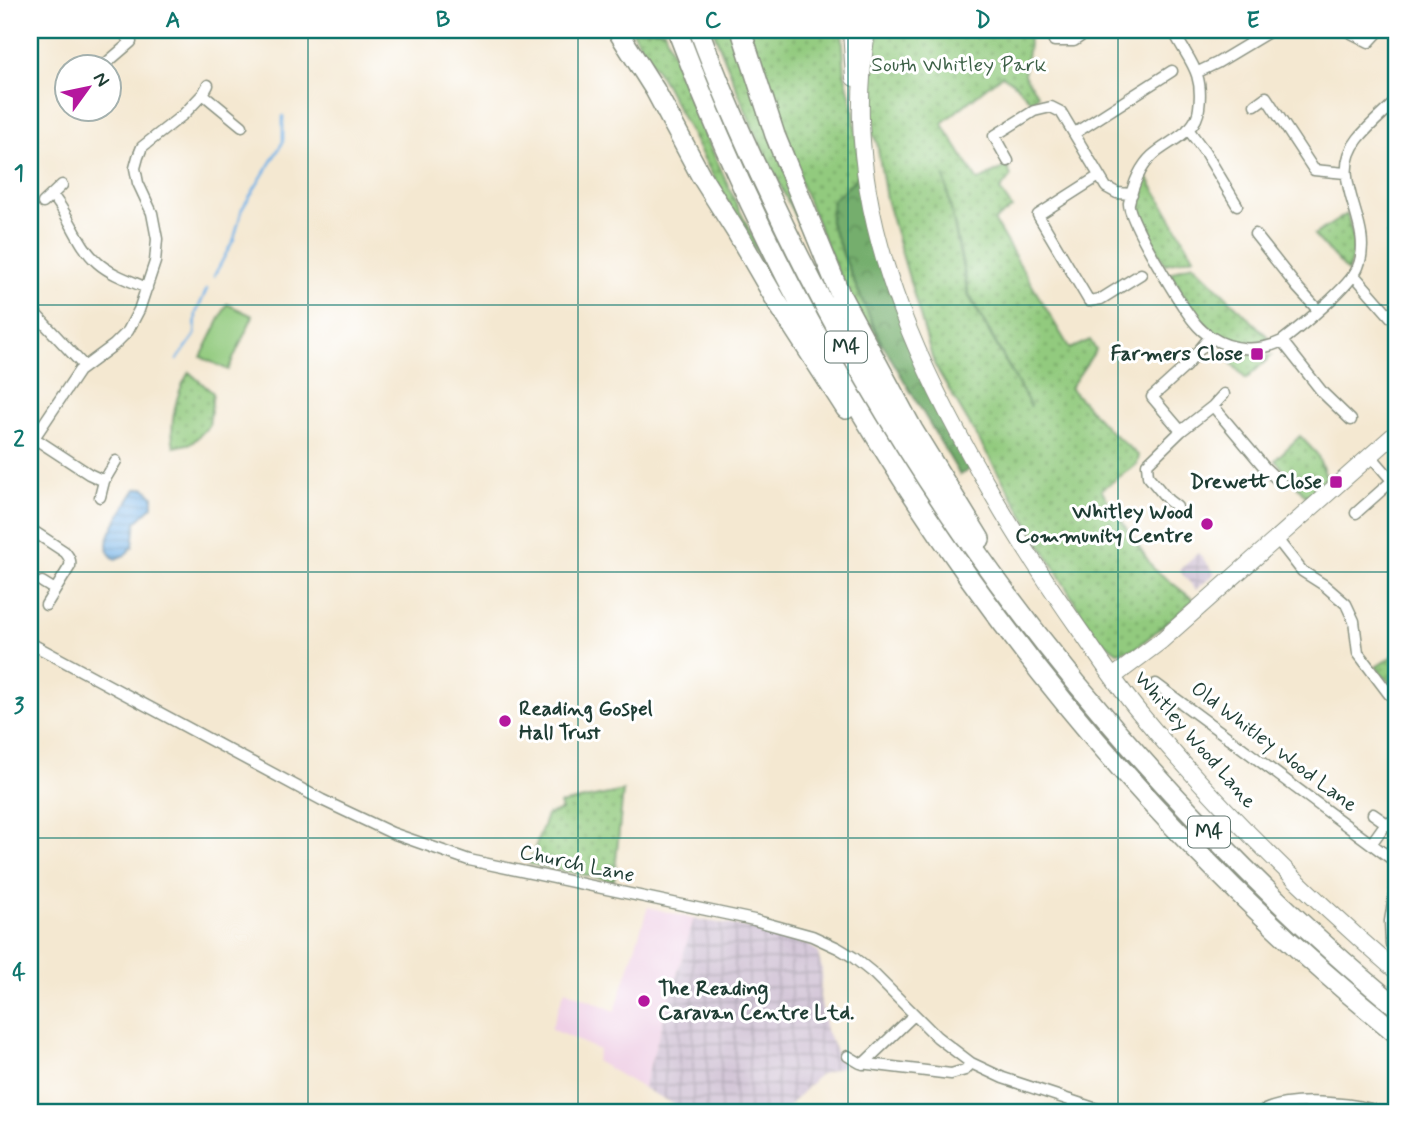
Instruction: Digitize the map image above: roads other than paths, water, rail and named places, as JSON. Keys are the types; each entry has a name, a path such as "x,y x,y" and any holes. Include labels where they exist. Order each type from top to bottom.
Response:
{"highway":[{"name":"M4","path":"617,30 648,76 701,176 846,410 905,484"},
{"name":"M4","path":"677,30 731,159 779,261 874,437 971,581 1030,660 1139,789 1231,886 1310,960 1396,1033"},
{"name":"M4","path":"699,30 748,150 794,249 845,346 935,494 985,566 1040,639 1161,782 1253,877 1367,983 1396,1006"},
{"name":"M4","path":"741,30 775,135 840,294 913,430 1040,639"}],"main road":[{"path":"861,118 867,30"},
{"path":"853,35 853,74 861,118 866,172 884,256 906,322 932,383 1003,513 1048,584 1113,677"},
{"name":"Whitley Wood Lane","path":"1396,433 1161,640 1113,677 1164,743 1246,830 1396,971"}],"street":[{"path":"119,52 131,42 121,30"},
{"path":"1054,41 1074,41 1090,30"},
{"path":"1173,30 1198,72 1201,94 1199,114 1180,138 1153,155 1143,165 1134,183 1128,206 1142,237 1196,323 1210,337 1227,345 1244,348 1271,346 1282,341 1351,280 1359,265 1363,246 1345,173 1348,158 1357,139 1396,101"},
{"path":"1198,72 1272,30"},
{"path":"1345,30 1369,42 1380,30"},
{"path":"1075,133 1172,71"},
{"path":"104,481 32,441 79,371 128,331 139,310 155,261 157,239 152,213 138,183 135,168 138,157 142,147 184,114 206,89 242,126"},
{"path":"1255,105 1266,97 1314,170 1345,173"},
{"path":"1008,161 994,136 1034,111 1051,107 1061,112 1106,187 1117,193 1132,194"},
{"path":"1188,130 1206,152 1237,205"},
{"path":"1099,176 1038,215 1089,301 1101,299 1142,274"},
{"path":"43,203 62,185"},
{"path":"52,195 61,205 85,248 99,264 116,275 147,288"},
{"path":"1255,234 1318,310"},
{"path":"1354,275 1396,323"},
{"path":"31,311 84,366"},
{"path":"1181,431 1152,397 1185,367 1210,337"},
{"path":"1282,341 1323,393 1351,420"},
{"path":"1177,507 1148,476 1147,464 1224,394"},
{"path":"1213,406 1265,468 1282,484"},
{"path":"1356,513 1394,483 1371,456"},
{"path":"100,497 104,481 116,461"},
{"path":"30,529 70,557 70,566 46,604"},
{"path":"1277,539 1302,571 1346,604 1353,621 1358,653 1389,694 1396,697"},
{"path":"43,582 55,590"},
{"name":"Church Lane","path":"30,643 310,794 382,829 469,860 754,920 812,936 851,955 944,1043 971,1063 1003,1078 1109,1113"},
{"name":"Old Whitley Wood Lane","path":"1156,684 1393,860 1396,870"},
{"path":"1373,814 1396,830"},
{"path":"1371,844 1386,823"},
{"path":"1391,944 1390,921 1396,885"},
{"path":"863,1064 914,1015"},
{"path":"848,1056 863,1064 951,1074 965,1070 971,1063"},
{"path":"1259,1113 1275,1106 1317,1102 1383,1113"}],"water":[{"path":"145,488 153,496 153,506 136,522 133,546 125,555 115,559 109,553 108,539 136,489"}],"waterway":[{"path":"214,276 234,239 242,209 283,142 283,116"},
{"path":"177,360 195,335 196,313 207,289"}],"place":[{"name":"Farmers Close","path":"1257,354"},
{"name":"Drewett Close","path":"1336,482"},
{"name":"Whitley Wood Community Centre","path":"1207,524"},
{"name":"Reading Gospel Hall Trust","path":"505,721"},
{"name":"The Reading Caravan Centre Ltd.","path":"644,1001"}],"park label":[{"name":"South Whitley Park","path":"959,65"}]}
